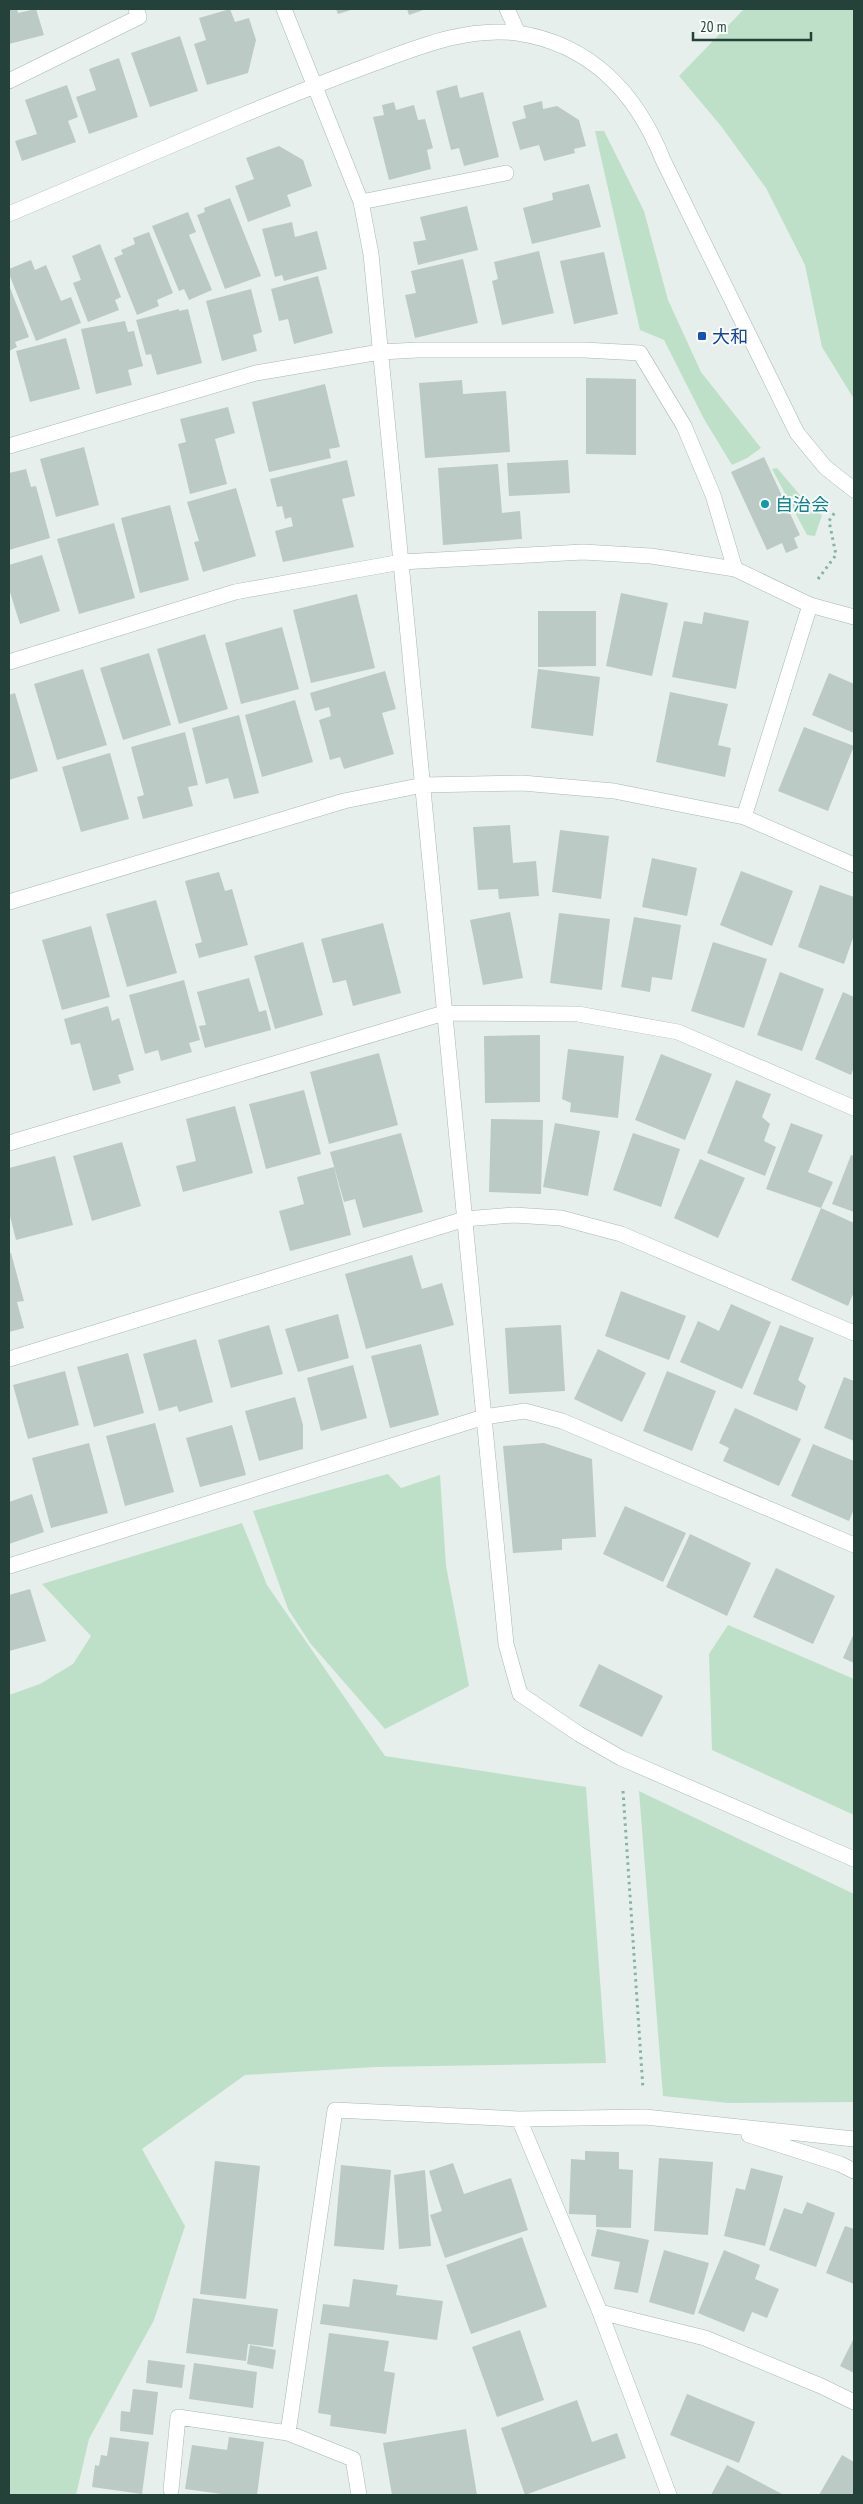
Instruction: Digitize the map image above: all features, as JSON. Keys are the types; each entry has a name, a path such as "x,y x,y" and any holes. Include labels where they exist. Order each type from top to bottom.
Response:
{"street":[{"path":"9,81 139,17 136,9"},
{"path":"284,9 361,202 371,254 506,1644 520,1694 579,1734 621,1758 854,1859"},
{"path":"507,9 518,34"},
{"path":"9,214 315,85 458,35 488,32 518,34 546,40 573,51 598,66 620,86 638,108 653,133 668,169 797,433 825,467 851,487"},
{"path":"361,202 506,173"},
{"path":"9,446 256,374 380,352 418,350 584,350 640,353 684,426 713,496 735,569"},
{"path":"9,662 235,592 401,562 583,552 652,556 735,569 810,605 854,617"},
{"path":"744,817 810,605"},
{"path":"9,902 344,801 423,785 522,783 614,791 744,817 854,865"},
{"path":"9,1143 444,1013 578,1014 678,1032 854,1108"},
{"path":"9,1360 465,1220 514,1215 561,1218 621,1234 854,1333"},
{"path":"9,1566 484,1417 525,1411 562,1421 854,1544"},
{"path":"288,2433 335,2110 519,2119 645,2117 854,2140"},
{"path":"519,2119 600,2312 669,2495"},
{"path":"720,2125 840,2164 854,2171"},
{"path":"600,2312 705,2338 821,2386 854,2402"},
{"path":"171,2490 178,2417 288,2433 353,2459 359,2495"}],"path":[{"path":"810,605 820,574 836,555 829,521 851,487"},
{"path":"621,1758 645,2117"}],"green space":[{"path":"744,9 854,9 854,399 822,347 805,265 766,188 721,126 679,76"},
{"path":"595,131 604,131 644,211 668,300 701,372 761,448 747,458 732,465 704,419 664,340 640,330"},
{"path":"777,468 812,509 822,515 815,536 807,535 772,469"},
{"path":"388,1474 401,1488 440,1475 446,1566 469,1686 385,1729 310,1643 288,1609 253,1511"},
{"path":"242,1523 267,1585 385,1756 586,1787 606,2063 375,2067 245,2075 142,2149 185,2226 154,2320 89,2439 76,2495 9,2495 9,1695 40,1684 73,1664 91,1636 42,1584"},
{"path":"728,1625 854,1679 854,1815 712,1750 709,1654"},
{"path":"639,1791 854,1894 854,2102 728,2103 663,2096"}],"building":[{"path":"9,9 17,9 18,13 36,9 44,35 9,44"},
{"path":"230,9 235,22 249,18 256,40 248,73 207,85 194,44 206,40 199,18"},
{"path":"336,9 354,9 338,14"},
{"path":"407,9 426,9 409,15"},
{"path":"180,36 198,91 150,107 131,53"},
{"path":"119,58 138,117 89,134 76,97 96,90 89,69"},
{"path":"67,85 78,117 68,121 76,142 22,161 15,141 37,134 25,100"},
{"path":"457,85 460,98 483,92 499,157 464,166 459,148 451,150 436,91"},
{"path":"542,101 543,109 557,106 579,120 586,146 574,149 575,153 544,161 539,145 520,150 512,122 526,118 523,106"},
{"path":"394,102 396,110 414,105 418,120 425,119 433,148 427,150 431,169 389,180 373,117 384,115 382,105"},
{"path":"279,146 303,160 312,186 287,195 291,206 248,222 235,186 254,179 246,158"},
{"path":"589,184 601,227 532,244 523,208 553,200 552,193"},
{"path":"230,198 261,276 225,289 197,215 205,212 204,208"},
{"path":"467,206 478,250 418,265 413,242 426,240 420,217"},
{"path":"188,212 196,232 189,235 212,290 189,300 184,289 179,291 152,226"},
{"path":"292,222 295,237 317,231 327,269 284,281 282,275 275,277 262,229"},
{"path":"149,232 173,293 157,300 159,306 137,315 114,258 123,254 121,250 135,244 133,238"},
{"path":"100,244 121,297 115,300 119,310 88,322 73,283 81,280 72,256"},
{"path":"539,251 554,313 502,325 492,281 498,279 494,262"},
{"path":"604,252 618,314 574,324 560,261"},
{"path":"463,259 478,323 415,338 405,295 416,293 411,271"},
{"path":"31,260 35,270 46,265 61,301 71,297 81,323 36,341 9,274 9,269"},
{"path":"318,276 333,333 294,344 288,319 279,321 271,289"},
{"path":"9,285 29,337 15,342 17,347 9,351"},
{"path":"251,289 262,332 253,335 257,351 222,361 206,301"},
{"path":"179,309 179,311 188,309 202,363 157,375 151,354 146,355 136,320"},
{"path":"125,321 128,332 134,331 143,366 128,370 132,385 96,394 81,329"},
{"path":"66,338 80,389 30,402 16,351"},
{"path":"586,378 636,379 636,455 586,454"},
{"path":"462,380 463,394 506,391 510,452 425,458 419,383"},
{"path":"325,384 340,447 329,449 331,458 269,472 252,402"},
{"path":"228,407 235,433 215,439 227,484 190,494 178,444 186,442 180,419"},
{"path":"84,447 99,505 56,517 40,459"},
{"name":"自治会","path":"764,457 800,535 794,538 798,548 786,553 782,543 767,550 731,472"},
{"path":"347,460 355,496 342,499 354,547 283,562 275,531 293,526 291,517 285,519 282,506 277,507 270,479"},
{"path":"568,460 570,493 509,496 507,463"},
{"path":"498,464 502,513 520,511 522,539 443,545 438,468"},
{"path":"26,469 31,487 36,486 50,538 9,550 9,473"},
{"path":"236,488 256,556 203,572 194,542 199,541 187,502"},
{"path":"170,505 189,580 140,593 121,518"},
{"path":"114,523 135,598 79,614 57,539"},
{"path":"42,555 60,611 20,624 9,589 9,565"},
{"path":"621,593 668,603 652,676 606,666"},
{"path":"357,594 375,668 311,683 293,610"},
{"path":"538,611 596,611 596,666 538,667"},
{"path":"704,612 749,621 736,689 672,677 684,621 702,624"},
{"path":"282,627 299,689 241,704 225,643"},
{"path":"205,634 228,709 179,724 157,649"},
{"path":"149,653 171,725 123,740 100,668"},
{"path":"83,669 107,745 57,760 34,684"},
{"path":"538,669 600,677 593,736 531,728"},
{"path":"385,671 396,709 382,713 394,754 344,769 340,757 330,760 319,720 331,716 329,707 315,711 310,693"},
{"path":"829,673 854,684 854,733 812,715"},
{"path":"670,692 728,704 718,745 731,748 725,777 656,762"},
{"path":"15,693 38,771 9,780 9,695"},
{"path":"295,700 313,762 262,777 245,715"},
{"path":"239,715 259,793 234,799 228,778 206,784 192,728"},
{"path":"804,727 854,746 828,811 778,791"},
{"path":"185,732 198,785 188,787 193,806 143,819 137,797 144,795 131,747"},
{"path":"110,753 129,819 81,832 62,767"},
{"path":"510,825 513,863 536,861 539,896 499,899 498,889 478,890 473,827"},
{"path":"560,830 609,836 601,899 552,892"},
{"path":"652,858 697,868 687,916 642,907"},
{"path":"741,871 793,891 772,946 720,925"},
{"path":"219,872 225,891 232,889 248,945 199,958 195,944 202,942 185,881"},
{"path":"820,885 854,897 854,935 844,964 798,947"},
{"path":"156,900 177,973 127,987 106,914"},
{"path":"510,912 523,978 483,985 470,920"},
{"path":"559,913 610,919 602,990 550,983"},
{"path":"634,917 681,925 672,980 652,977 650,992 621,987"},
{"path":"383,923 401,993 353,1006 346,980 333,983 321,939"},
{"path":"91,926 110,997 62,1010 42,940"},
{"path":"303,942 323,1015 275,1029 254,956"},
{"path":"713,942 767,959 744,1028 691,1011"},
{"path":"780,972 824,989 802,1051 757,1035"},
{"path":"249,978 259,1012 266,1010 271,1030 205,1048 199,1026 206,1025 197,992"},
{"path":"184,980 200,1040 189,1043 192,1052 161,1061 158,1050 145,1054 129,995"},
{"path":"843,992 854,997 854,1067 851,1075 815,1059"},
{"path":"108,1006 112,1021 119,1018 134,1070 118,1075 121,1083 93,1091 80,1043 71,1045 64,1019"},
{"path":"540,1035 540,1102 485,1103 484,1036"},
{"path":"568,1049 624,1056 618,1118 570,1112 571,1103 562,1099"},
{"path":"379,1053 398,1125 329,1144 310,1072"},
{"path":"661,1054 712,1074 685,1140 635,1120"},
{"path":"736,1080 771,1094 762,1117 770,1124 764,1141 776,1147 765,1176 707,1153"},
{"path":"304,1090 321,1154 266,1169 249,1104"},
{"path":"235,1106 253,1173 183,1192 176,1166 196,1161 186,1119"},
{"path":"491,1119 543,1120 541,1194 489,1192"},
{"path":"555,1123 600,1131 588,1196 543,1187"},
{"path":"791,1123 823,1135 808,1172 833,1182 821,1208 766,1189"},
{"path":"401,1133 423,1212 363,1228 355,1199 344,1202 330,1152"},
{"path":"633,1133 680,1149 661,1207 613,1190"},
{"path":"122,1142 141,1206 92,1221 73,1156"},
{"path":"851,1155 854,1156 854,1212 832,1204"},
{"path":"55,1156 73,1225 16,1240 9,1212 9,1168"},
{"path":"700,1159 745,1178 718,1238 674,1218"},
{"path":"334,1167 351,1235 290,1251 279,1211 304,1204 297,1177"},
{"path":"821,1208 854,1223 854,1292 848,1306 791,1280"},
{"path":"9,1253 11,1253 24,1301 17,1302 24,1328 9,1332"},
{"path":"412,1255 422,1289 442,1283 454,1325 366,1349 345,1274"},
{"path":"621,1291 686,1316 669,1360 605,1336"},
{"path":"731,1304 771,1322 742,1389 680,1362 698,1321 719,1331"},
{"path":"338,1314 349,1358 298,1372 285,1329"},
{"path":"269,1325 283,1374 231,1388 218,1340"},
{"path":"561,1325 565,1391 509,1394 505,1328"},
{"path":"780,1325 814,1338 798,1380 806,1386 797,1411 753,1394"},
{"path":"196,1339 213,1402 179,1412 177,1406 159,1411 143,1354"},
{"path":"421,1344 439,1415 390,1428 371,1356"},
{"path":"598,1349 646,1373 622,1422 574,1399"},
{"path":"128,1353 144,1413 94,1427 77,1367"},
{"path":"353,1365 367,1418 321,1431 307,1378"},
{"path":"65,1371 79,1425 28,1439 13,1385"},
{"path":"667,1371 716,1391 692,1451 643,1431"},
{"path":"844,1377 854,1381 854,1441 824,1428"},
{"path":"295,1397 303,1425 303,1449 259,1461 245,1411"},
{"path":"735,1408 801,1439 779,1486 723,1461 729,1448 719,1443"},
{"path":"155,1423 174,1492 125,1506 106,1436"},
{"path":"232,1425 246,1475 200,1487 186,1438"},
{"path":"89,1443 108,1513 51,1528 32,1458"},
{"path":"544,1443 592,1459 596,1537 562,1539 562,1550 513,1553 503,1446"},
{"path":"813,1444 854,1461 854,1509 849,1521 791,1496"},
{"path":"32,1494 44,1532 9,1544 9,1502"},
{"path":"625,1506 686,1533 663,1582 603,1554"},
{"path":"690,1534 751,1563 727,1616 666,1587"},
{"path":"776,1568 835,1596 813,1644 753,1617"},
{"path":"30,1589 46,1641 9,1651 9,1595"},
{"path":"854,1633 854,1663 843,1658"},
{"path":"599,1664 663,1696 642,1737 579,1706"},
{"path":"585,2151 619,2152 619,2169 633,2170 631,2228 596,2227 596,2215 569,2214 571,2159 585,2160"},
{"path":"659,2158 713,2162 708,2235 654,2231"},
{"path":"215,2161 260,2166 246,2299 200,2294"},
{"path":"453,2163 464,2194 511,2178 528,2230 445,2258 430,2215 442,2211 429,2171"},
{"path":"341,2165 391,2170 384,2250 334,2246"},
{"path":"751,2168 783,2176 765,2246 724,2236 736,2188 745,2190"},
{"path":"425,2170 431,2246 399,2249 394,2175"},
{"path":"807,2202 835,2213 816,2267 769,2250 784,2208 802,2214"},
{"path":"845,2226 854,2229 854,2284 826,2273"},
{"path":"597,2229 649,2240 638,2293 614,2289 620,2262 591,2256"},
{"path":"522,2237 547,2307 471,2334 446,2265"},
{"path":"664,2250 709,2263 694,2315 649,2302"},
{"path":"724,2250 760,2265 755,2279 779,2289 767,2318 752,2312 744,2332 698,2313"},
{"path":"353,2279 398,2285 396,2295 443,2301 437,2340 320,2324 323,2304 349,2307"},
{"path":"193,2298 278,2309 273,2347 248,2344 246,2361 186,2353"},
{"path":"520,2330 544,2400 497,2417 472,2347"},
{"path":"329,2333 389,2341 384,2371 395,2373 386,2434 330,2426 331,2415 318,2413"},
{"path":"854,2338 854,2373 840,2366"},
{"path":"250,2345 276,2350 273,2369 247,2364"},
{"path":"148,2360 185,2365 182,2388 146,2383"},
{"path":"194,2363 257,2372 253,2408 189,2399"},
{"path":"133,2389 158,2392 153,2435 120,2431 121,2411 130,2412"},
{"path":"687,2394 755,2422 739,2463 670,2435"},
{"path":"577,2400 592,2442 617,2433 626,2458 525,2495 501,2428"},
{"path":"466,2429 477,2495 392,2495 383,2443"},
{"path":"110,2437 149,2442 142,2494 92,2487 95,2465 99,2466 101,2455 107,2456"},
{"path":"229,2437 264,2442 257,2495 229,2495 185,2489 192,2445 227,2450"},
{"path":"842,2455 854,2462 854,2495 819,2495"},
{"path":"727,2465 784,2495 711,2495"}],"place":[{"name":"大和","path":"702,336"},
{"name":"自治会","path":"765,504"}]}
